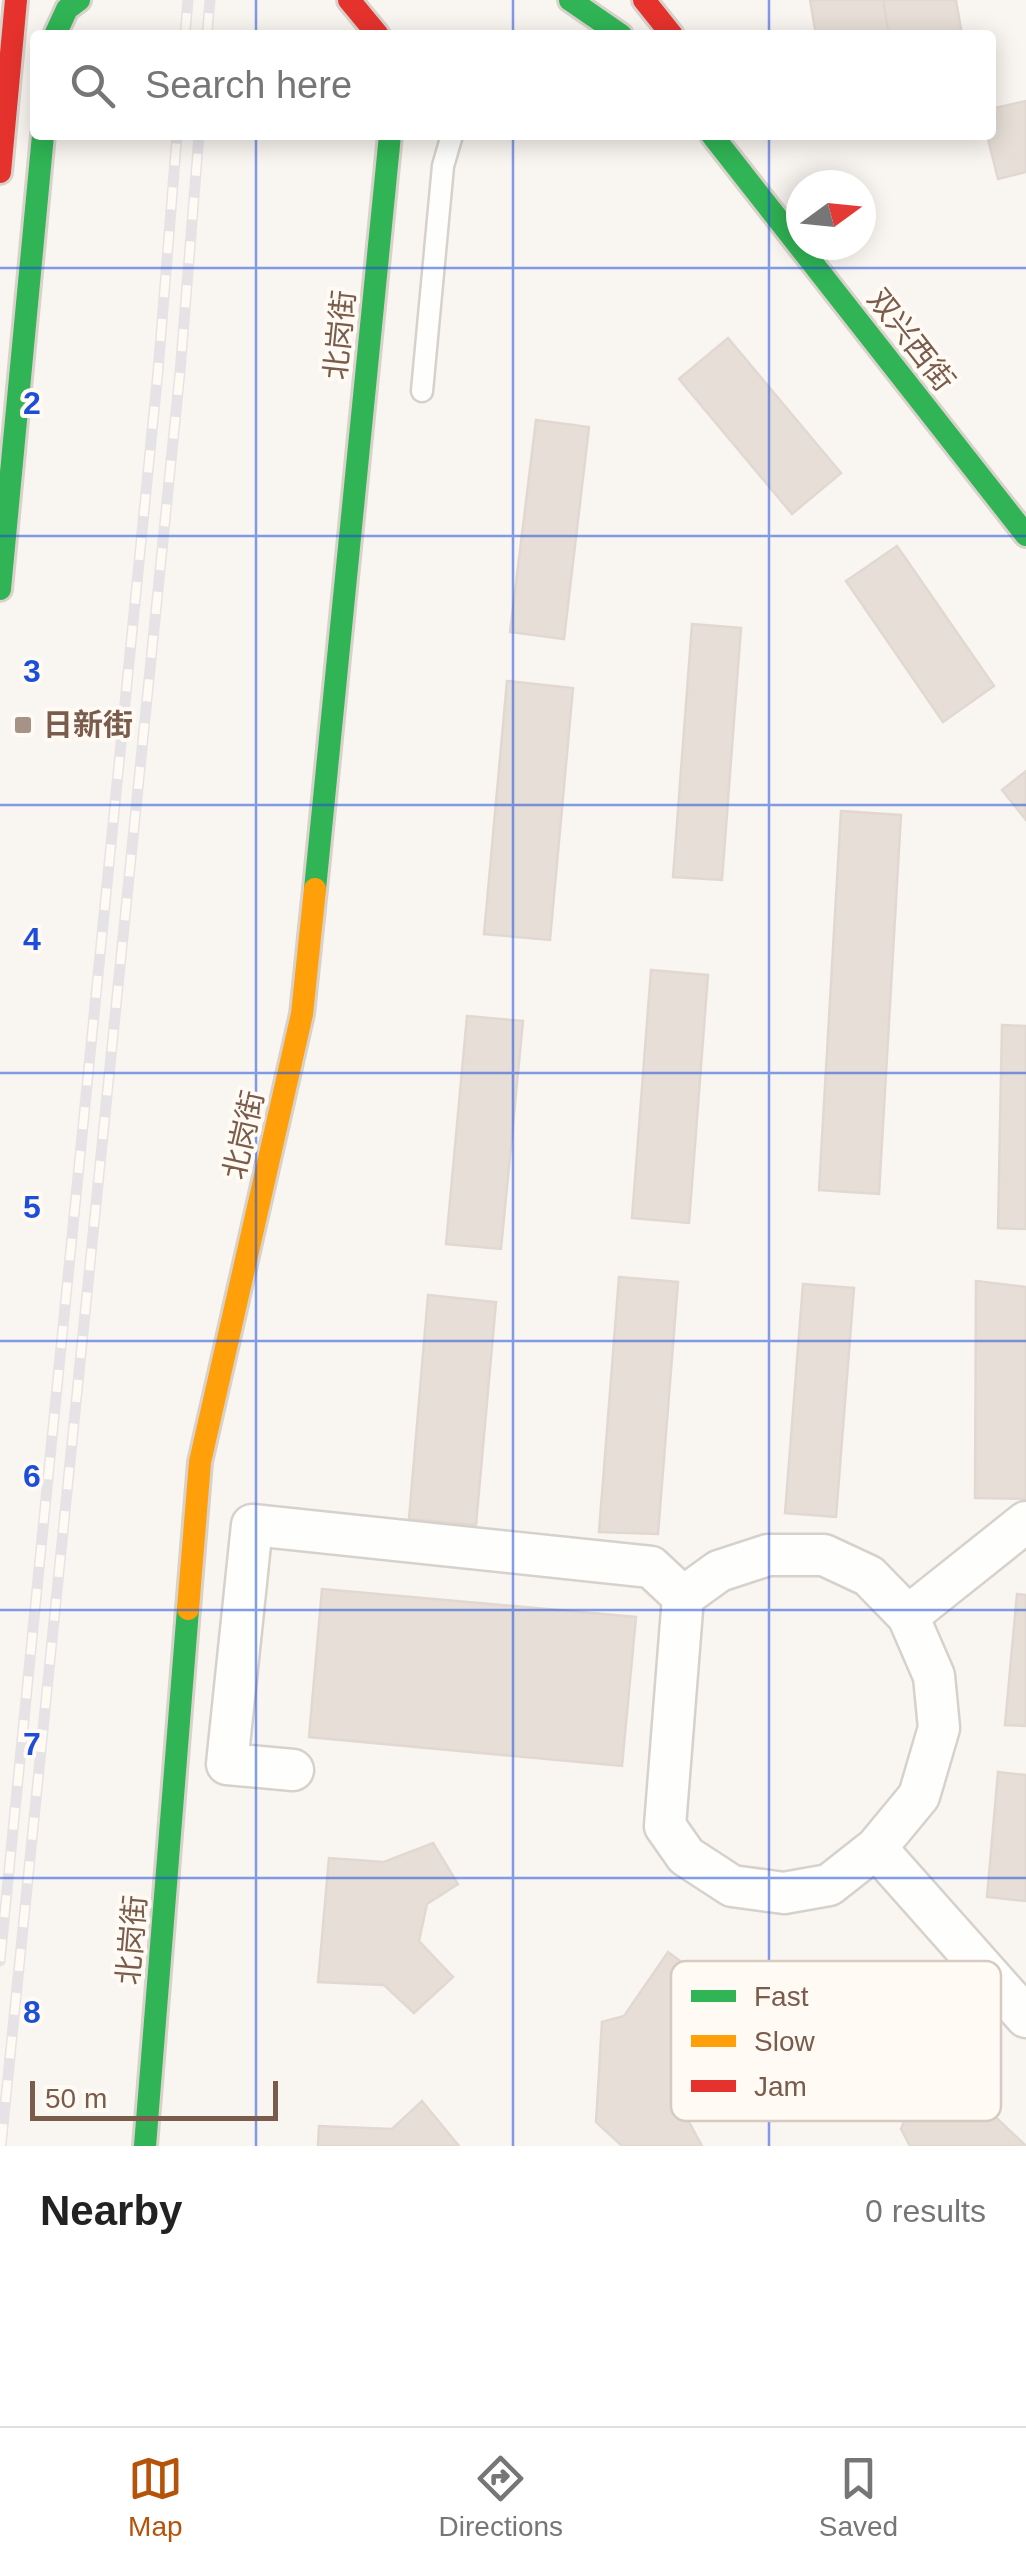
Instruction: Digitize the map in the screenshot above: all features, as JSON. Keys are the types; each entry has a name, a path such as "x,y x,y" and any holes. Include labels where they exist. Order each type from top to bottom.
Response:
{"main road":[{"path":"0,172 16,0"},
{"path":"54,30 55,0"},
{"path":"56,30 67,9 78,0"},
{"path":"349,0 374,30"},
{"path":"570,0 614,30"},
{"path":"611,0 631,30"},
{"path":"644,0 668,30"},
{"path":"0,589 43,140"},
{"name":"北岗街","path":"145,2146 212,1658 200,1462 302,1014 389,140"},
{"name":"双兴西街","path":"716,140 1026,535"}],"street":[{"path":"908,1616 1026,1522"},
{"path":"293,1770 227,1764 212,1658 252,1525 650,1566 683,1598"},
{"path":"768,1555 824,1555 869,1576 908,1616 934,1676 939,1728 919,1796 876,1848 829,1886 784,1893 732,1886 686,1856 666,1826 683,1598 719,1570 768,1555"},
{"path":"876,1848 976,1961"},
{"path":"1001,1989 1026,2017"}],"lane":[{"path":"422,392 443,166 451,140"}],"building":[{"path":"810,0 883,0 888,30 815,30"},
{"path":"883,0 956,0 961,30 888,30"},
{"path":"1026,101 1026,172 998,179 988,140 996,140 996,108"},
{"path":"728,338 841,473 792,514 679,379"},
{"path":"536,420 589,427 564,639 510,632"},
{"path":"897,546 994,686 943,722 846,581"},
{"path":"692,624 741,628 722,880 673,877"},
{"path":"507,681 573,688 550,940 484,934"},
{"path":"1026,771 1026,820 1002,790"},
{"path":"841,811 901,815 879,1194 819,1190"},
{"path":"651,970 708,975 689,1223 632,1218"},
{"path":"467,1016 523,1021 501,1249 446,1244"},
{"path":"1002,1025 1026,1026 1026,1229 998,1228"},
{"path":"619,1277 678,1282 658,1534 599,1532"},
{"path":"976,1281 1026,1287 1026,1499 975,1498"},
{"path":"803,1284 854,1288 836,1517 785,1513"},
{"path":"428,1295 496,1302 476,1525 409,1519"},
{"path":"322,1589 636,1617 622,1766 309,1737"},
{"path":"1017,1594 1026,1595 1026,1726 1005,1725"},
{"path":"998,1772 1026,1775 1026,1901 987,1897"},
{"path":"433,1843 458,1884 427,1904 419,1941 453,1977 414,2013 384,1985 318,1982 329,1858 384,1862"},
{"path":"668,1952 680,1961 671,1961 671,2121 688,2121 702,2146 622,2146 596,2122 602,2022 624,2016"},
{"path":"422,2101 459,2146 318,2146 319,2126 392,2129"},
{"path":"904,2121 1000,2121 1026,2146 910,2146 901,2129"}],"railway":[{"path":"185,30 188,0"},
{"path":"207,30 210,0"},
{"path":"0,1961 158,371 177,140"},
{"path":"1,2146 180,372 199,140"}],"traffic: fast":[{"path":"57,30 67,9 79,0"},
{"path":"570,0 614,30"},
{"path":"0,589 43,140"},
{"path":"315,889 390,140"},
{"path":"716,140 1026,535"},
{"path":"145,2146 188,1609"}],"traffic: slow":[{"path":"188,1609 200,1462 302,1014 315,889"}],"traffic: jam":[{"path":"0,172 16,0"},
{"path":"349,0 374,30"},
{"path":"644,0 668,30"}],"place":[{"name":"日新街","path":"23,725"}]}
